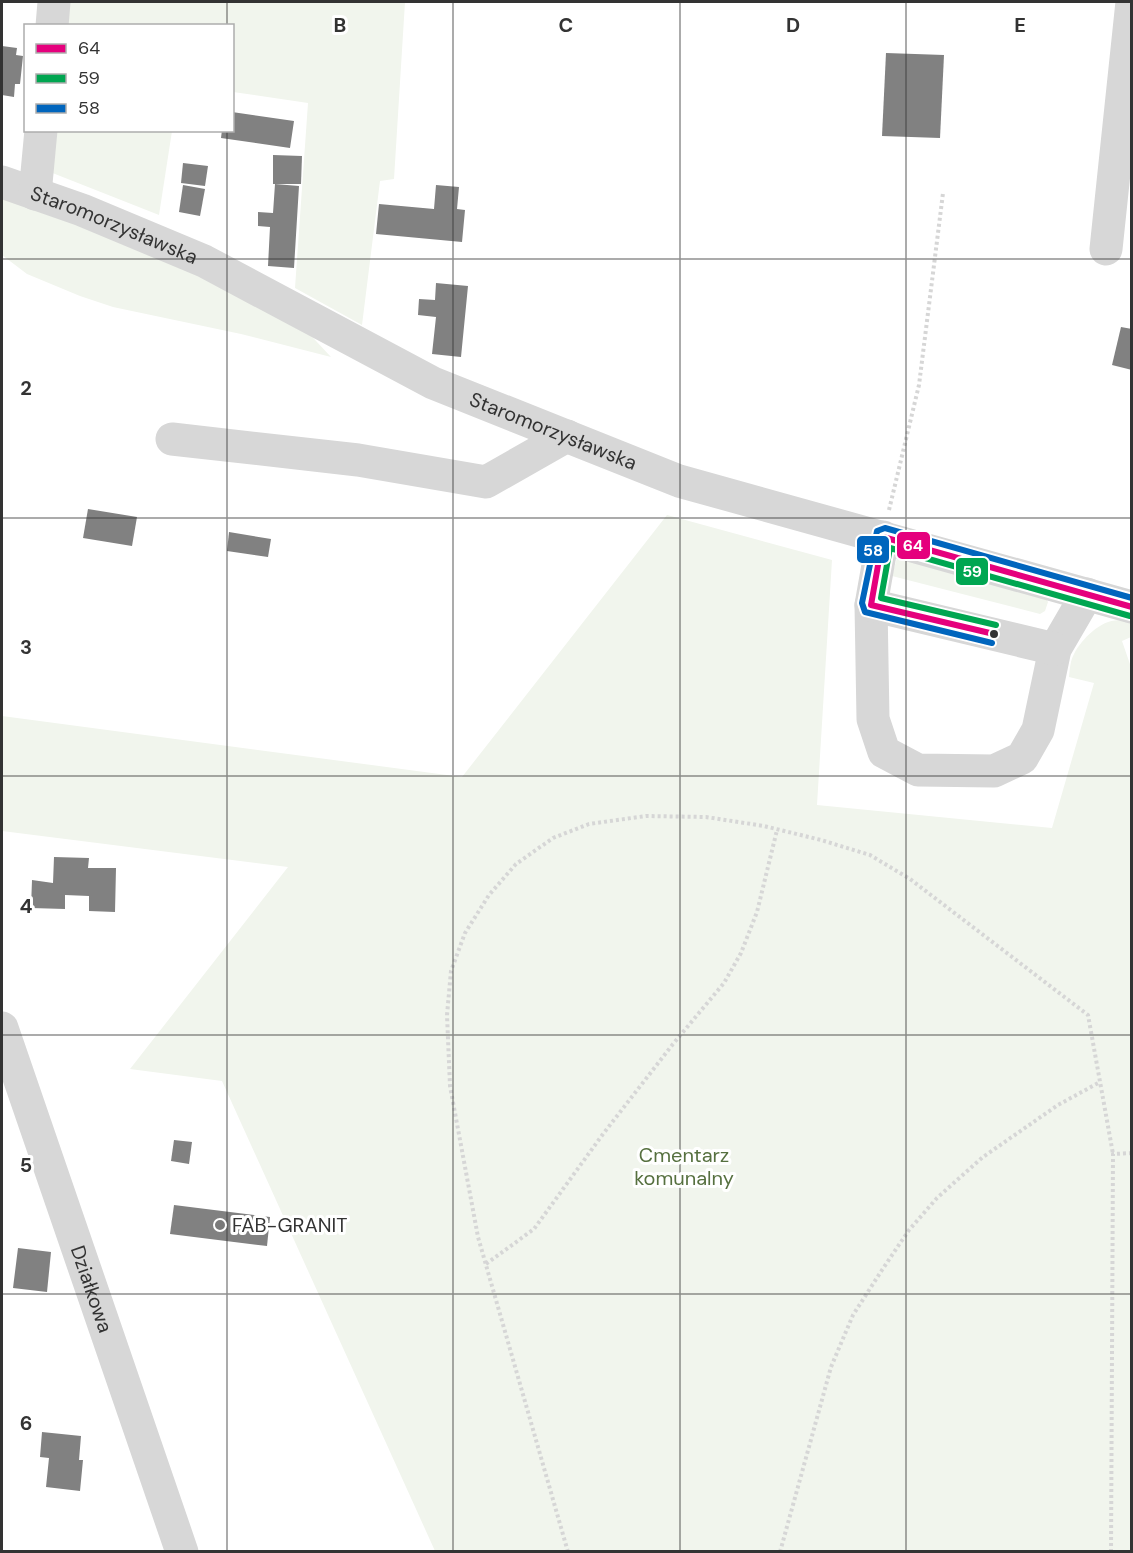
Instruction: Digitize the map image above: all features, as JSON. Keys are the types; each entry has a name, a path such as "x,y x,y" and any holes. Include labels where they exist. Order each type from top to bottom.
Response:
{"street":[{"path":"52,24 54,2"},
{"path":"1106,249 1131,2"},
{"path":"35,194 41,132"},
{"name":"Staromorzysławska","path":"2,182 82,210 204,261 433,383 679,481 1131,607"},
{"path":"172,438 358,460 486,482 567,436"},
{"path":"883,537 871,605 873,719 884,752 918,770 994,771 1022,758 1038,730 1054,649 1087,594"},
{"path":"871,605 1054,649"},
{"name":"Działkowa","path":"2,1028 182,1551"}],"path":[{"path":"883,537 919,385 943,194"},
{"path":"568,1551 478,1237 450,1086 447,1015 451,972 465,933 489,895 516,864 553,838 589,824 646,816 706,817 777,830 870,855 910,879 1088,1015 1113,1154 1111,1551"},
{"path":"486,1264 534,1229 610,1125 723,983 741,953 757,912 777,830"},
{"path":"780,1551 831,1367 853,1315 909,1230 937,1198 983,1157 1058,1105 1100,1082"},
{"path":"1113,1154 1131,1153"}],"green space":[{"path":"67,2 405,2 394,179 380,181 362,325 295,288 308,103 234,92 234,24 64,24"},
{"path":"54,132 172,132 159,215 50,172"},
{"path":"2,193 203,274 303,327 331,357 241,334 113,307 27,274 2,255"},
{"name":"Cmentarz komunalny","path":"667,515 832,560 817,805 1052,828 1094,683 1069,677 1073,657 1084,639 1098,627 1115,621 1131,624 1131,637 1122,641 1132,670 1131,1551 435,1551 222,1081 130,1069 288,867 2,831 2,716 462,777"},
{"path":"898,554 1043,593 1048,602 1045,611 1040,614 892,576"}],"building":[{"path":"2,46 17,48 16,55 23,56 20,84 15,84 14,97 2,95"},
{"path":"886,53 944,55 940,138 882,136"},
{"path":"234,112 294,121 290,148 221,138 222,132 234,132"},
{"path":"273,155 302,156 301,184 273,184"},
{"path":"183,163 208,166 205,186 181,183"},
{"path":"275,184 299,186 294,268 268,266 270,227 258,226 258,212 273,213"},
{"path":"183,185 205,189 200,216 179,212"},
{"path":"436,185 459,187 457,209 465,210 462,242 376,234 379,204 434,209"},
{"path":"436,283 468,286 461,357 432,354 436,317 418,315 419,299 435,300"},
{"path":"1121,327 1132,329 1132,370 1112,365"},
{"path":"88,509 137,517 132,546 83,538"},
{"path":"229,532 271,539 268,557 227,551"},
{"path":"54,857 89,858 88,868 116,868 115,912 89,911 89,896 65,895 65,909 31,908 32,880 53,883"},
{"path":"174,1140 192,1142 189,1164 171,1161"},
{"name":"FAB-GRANIT","path":"174,1205 270,1217 267,1246 170,1234"},
{"path":"18,1248 51,1252 47,1292 13,1288"},
{"path":"42,1432 81,1436 79,1460 83,1460 80,1491 46,1487 49,1458 40,1457"}],"transit line":[{"name":"58","path":"992,643 865,612 862,603 877,531 885,528 1132,598"},
{"name":"64","path":"994,634 871,605 883,537 1132,607"},
{"name":"59","path":"996,625 881,598 890,548 1130,616"}],"place":[{"name":"FAB-GRANIT","path":"220,1225"}]}
